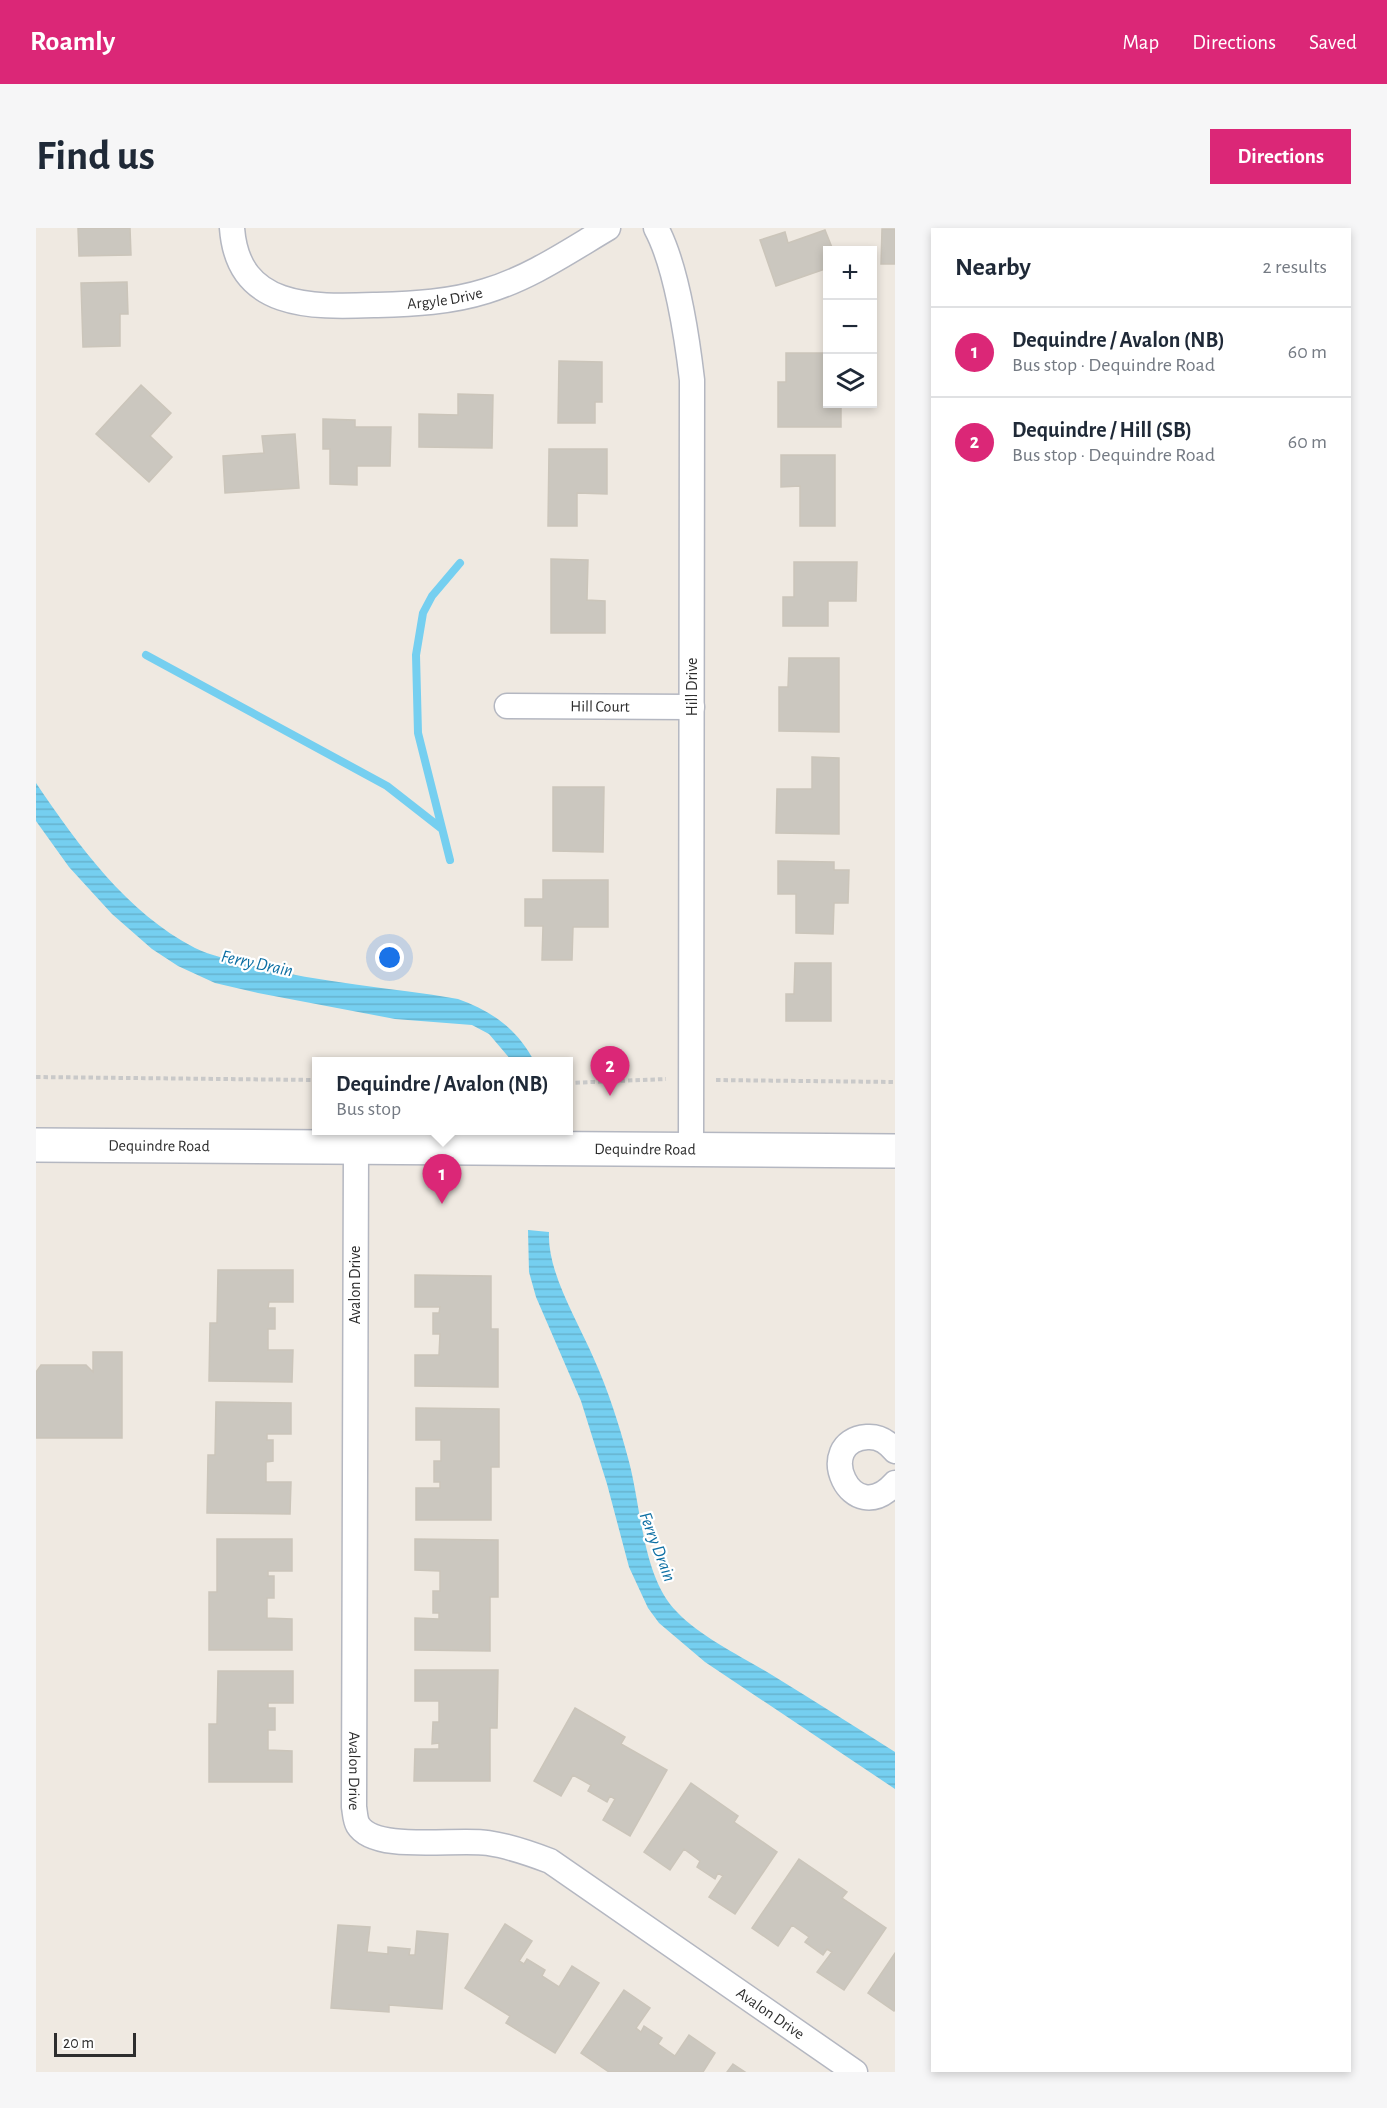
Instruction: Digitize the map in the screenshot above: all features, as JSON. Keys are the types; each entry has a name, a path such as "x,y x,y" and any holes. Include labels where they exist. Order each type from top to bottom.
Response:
{"main road":[{"name":"Dequindre Road","path":"36,1145 895,1151"}],"street":[{"name":"Argyle Drive","path":"232,228 240,262 247,273 269,293 283,300 319,306 420,304 486,291 535,272 608,228"},
{"name":"Hill Drive","path":"656,228 675,287 689,353 692,380 691,1150"},
{"name":"Hill Court","path":"507,706 692,707"},
{"name":"Avalon Drive","path":"356,1147 354,1807 357,1824 369,1834 390,1842 487,1843 524,1851 550,1862 855,2072"},
{"path":"895,1452 883,1440 864,1437 847,1447 839,1465 845,1484 860,1496 880,1495 895,1483"}],"path":[{"path":"36,1077 312,1080"},
{"path":"573,1083 670,1078"},
{"path":"712,1080 895,1082"}],"water":[{"name":"Ferry Drain","path":"36,783 87,853 126,897 170,933 195,948 221,957 300,976 458,999 482,1009 502,1022 520,1040 531,1057 509,1057 489,1034 472,1025 395,1019 258,993 215,983 178,966 152,949 112,914 69,867 36,821"},
{"name":"Ferry Drain","path":"528,1230 549,1232 553,1264 558,1280 609,1395 625,1445 644,1539 656,1580 665,1597 677,1612 698,1630 895,1752 895,1789 705,1662 659,1623 648,1608 629,1567 607,1484 581,1401 536,1297 529,1272"}],"building":[{"path":"78,228 130,228 131,255 79,256"},
{"path":"882,229 895,229 895,264 881,264"},
{"path":"825,230 831,246 823,246 823,270 776,286 760,240 785,232 788,243"},
{"path":"127,282 128,314 120,314 120,346 83,347 81,283"},
{"path":"786,353 823,353 823,408 841,408 841,427 778,427 778,382 786,382"},
{"path":"559,361 602,362 602,402 595,402 595,423 558,423"},
{"path":"141,385 171,413 150,436 172,457 149,482 96,434"},
{"path":"458,394 493,395 492,448 419,447 419,414 458,415"},
{"path":"323,419 355,420 355,427 391,427 390,466 357,466 357,485 330,484 330,449 323,449"},
{"path":"295,434 299,488 225,493 223,456 264,453 262,436"},
{"path":"549,449 607,449 607,494 577,493 577,526 548,526"},
{"path":"781,455 835,455 835,526 800,526 800,486 781,487"},
{"path":"551,559 588,560 587,600 605,601 605,633 551,633"},
{"path":"794,562 857,562 856,601 828,601 828,626 783,626 783,597 794,597"},
{"path":"789,658 839,658 839,732 779,731 779,687 788,687"},
{"path":"812,757 839,758 839,834 776,833 777,789 812,789"},
{"path":"553,787 604,787 603,852 553,851"},
{"path":"778,861 834,862 834,870 849,870 848,903 834,903 833,934 796,933 796,894 778,894"},
{"path":"543,880 608,880 608,927 573,927 572,960 542,960 543,926 525,926 525,899 543,899"},
{"path":"795,963 831,963 831,1021 786,1021 786,994 794,994"},
{"path":"218,1270 293,1270 293,1302 269,1302 268,1308 275,1308 275,1329 268,1329 268,1350 293,1350 292,1382 209,1381 210,1323 217,1323"},
{"path":"415,1275 491,1276 491,1329 498,1329 498,1387 415,1386 415,1355 439,1355 440,1334 433,1334 433,1313 439,1313 440,1307 415,1307"},
{"path":"93,1352 122,1352 122,1438 36,1438 36,1372 41,1365 86,1365 93,1372"},
{"path":"216,1402 291,1403 291,1434 267,1434 267,1440 273,1440 273,1461 266,1462 266,1482 291,1482 290,1514 207,1513 208,1455 215,1455"},
{"path":"416,1408 499,1409 499,1467 491,1467 491,1520 416,1520 416,1488 440,1488 440,1482 434,1482 434,1461 441,1461 441,1440 416,1440"},
{"path":"217,1539 292,1539 292,1571 268,1571 268,1576 274,1576 274,1598 267,1598 267,1618 292,1619 292,1650 209,1650 209,1592 217,1592"},
{"path":"415,1539 498,1540 498,1597 490,1597 490,1651 415,1650 415,1618 439,1619 439,1613 433,1613 433,1591 440,1591 440,1571 415,1570"},
{"path":"415,1670 498,1670 497,1728 490,1728 490,1781 414,1781 415,1749 439,1749 439,1743 432,1744 433,1722 439,1722 439,1701 415,1701"},
{"path":"218,1671 293,1671 293,1703 268,1703 268,1708 275,1708 275,1730 268,1730 268,1750 292,1751 292,1782 209,1782 209,1724 217,1724"},
{"path":"575,1708 625,1737 621,1744 667,1770 630,1836 603,1820 615,1799 610,1796 607,1802 588,1791 591,1785 573,1775 561,1796 534,1781"},
{"path":"691,1783 738,1816 734,1822 777,1852 735,1914 709,1897 723,1876 718,1873 715,1879 697,1867 700,1861 684,1849 670,1870 644,1852"},
{"path":"799,1859 847,1892 842,1898 886,1928 844,1990 817,1972 832,1952 827,1949 823,1955 805,1942 809,1937 792,1925 778,1946 752,1928"},
{"path":"505,1924 532,1941 519,1961 524,1964 527,1959 545,1970 542,1976 559,1987 572,1966 599,1983 555,2053 506,2023 510,2016 465,1988"},
{"path":"338,1925 370,1927 367,1952 388,1954 388,1947 410,1949 409,1955 415,1955 417,1931 448,1934 442,2009 389,2005 389,2012 331,2008"},
{"path":"895,1953 895,2010 894,2011 868,1993"},
{"path":"624,1990 650,2008 636,2028 641,2032 644,2026 662,2038 658,2044 675,2056 689,2035 715,2053 703,2072 609,2072 581,2053"},
{"path":"733,2064 745,2072 727,2072"}],"waterway":[{"path":"450,860 418,733 416,655 423,613 432,596 460,563"},
{"path":"146,655 387,786 442,829"}],"place":[{"name":"Dequindre / Hill (SB)","path":"610,1096"},
{"name":"Dequindre / Avalon (NB)","path":"442,1204"}]}
